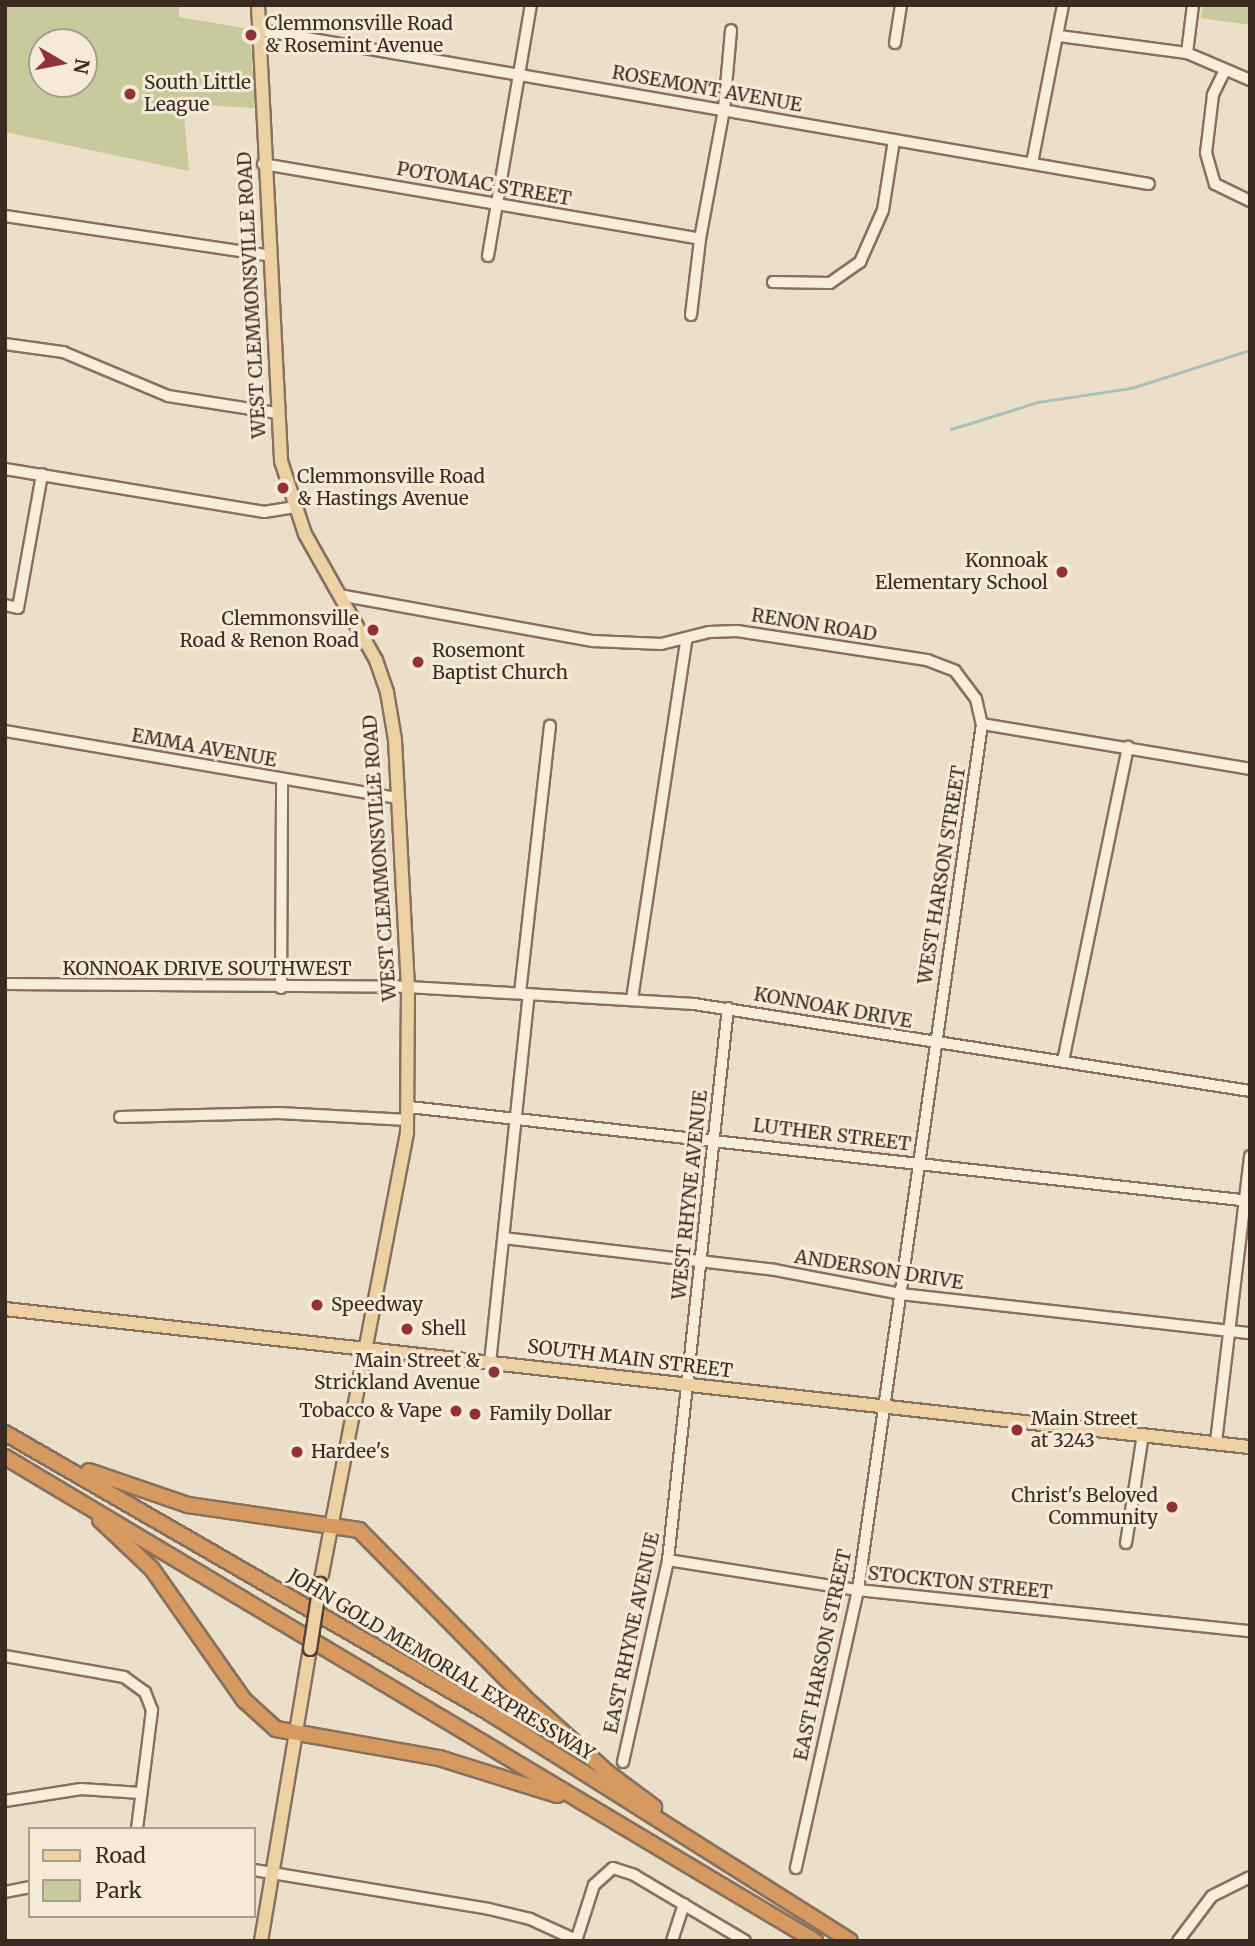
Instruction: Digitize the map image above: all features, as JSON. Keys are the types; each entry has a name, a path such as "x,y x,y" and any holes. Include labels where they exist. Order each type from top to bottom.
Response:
{"highway":[{"name":"JOHN GOLD MEMORIAL EXPRESSWAY","path":"5,1433 46,1454 488,1712 850,1941"},
{"path":"46,1454 188,1505 331,1526 366,1535 524,1697 596,1762 742,1873"},
{"path":"5,1457 815,1941"},
{"path":"66,1492 152,1569 244,1700 276,1729 439,1758 538,1786 645,1839 760,1906"}],"main road":[{"name":"WEST CLEMMONSVILLE ROAD","path":"258,5 267,255 281,461 295,507 339,595 376,660 387,692 397,798 408,987 408,1113 320,1584 269,1873 261,1941"},
{"name":"SOUTH MAIN STREET","path":"5,1309 1250,1447"}],"street":[{"path":"488,256 531,5"},
{"path":"895,43 901,5"},
{"path":"1032,163 1046,80 1059,36 1063,5"},
{"path":"1187,53 1193,5"},
{"name":"ROSEMONT AVENUE","path":"260,30 1149,184"},
{"path":"691,315 700,239 724,110 731,30"},
{"path":"1059,36 1187,53 1250,80"},
{"path":"1225,70 1213,95 1206,153 1215,184 1250,201"},
{"path":"773,282 830,283 860,262 880,219 894,140"},
{"name":"POTOMAC STREET","path":"263,164 700,239"},
{"path":"5,216 267,255"},
{"path":"5,344 63,352 169,396 276,413"},
{"path":"5,468 264,512 295,507"},
{"path":"5,606 18,607 42,474"},
{"name":"RENON ROAD","path":"339,595 593,641 634,645 686,640 709,632 737,631 927,660 955,671 972,691 982,724"},
{"path":"632,999 686,640"},
{"path":"982,724 1250,769"},
{"name":"WEST HARSON STREET","path":"883,1406 982,724"},
{"path":"490,1363 518,1116 525,993 550,726"},
{"name":"EMMA AVENUE","path":"5,731 397,798"},
{"path":"1063,1061 1128,747"},
{"path":"281,988 282,780"},
{"name":"KONNOAK DRIVE SOUTHWEST","path":"5,984 408,987"},
{"name":"KONNOAK DRIVE","path":"408,987 632,999 728,1008 934,1043 1250,1090"},
{"name":"WEST RHYNE AVENUE","path":"687,1386 728,1008"},
{"name":"LUTHER STREET","path":"120,1117 279,1113 518,1116 1247,1200"},
{"path":"1216,1442 1247,1200 1250,1156"},
{"name":"ANDERSON DRIVE","path":"503,1238 700,1261 901,1294 1250,1333"},
{"name":"EAST RHYNE AVENUE","path":"623,1762 668,1560 687,1386"},
{"name":"EAST HARSON STREET","path":"796,1868 858,1590 883,1406"},
{"path":"1126,1544 1143,1435"},
{"name":"STOCKTON STREET","path":"668,1560 858,1590 1250,1631"},
{"path":"5,1656 124,1677 140,1686 152,1710 137,1827"},
{"path":"5,1801 81,1789 141,1793"},
{"path":"256,1870 488,1909 530,1919 576,1940 594,1885 605,1871 634,1875 745,1941"},
{"path":"1178,1941 1212,1896 1250,1877"},
{"path":"5,1892 28,1887"},
{"path":"672,1941 684,1904"}],"green space":[{"name":"South Little League","path":"5,5 179,5 179,17 250,29 255,108 183,104 189,171 5,132"},
{"path":"1203,5 1250,5 1250,25 1201,18"}],"waterway":[{"path":"951,429 1038,402 1131,388 1250,350"}],"place":[{"name":"Clemmonsville Road & Rosemint Avenue","path":"251,35"},
{"name":"South Little League","path":"130,94"},
{"name":"Clemmonsville Road & Hastings Avenue","path":"283,488"},
{"name":"Konnoak Elementary School","path":"1062,572"},
{"name":"Clemmonsville Road & Renon Road","path":"373,630"},
{"name":"Rosemont Baptist Church","path":"418,662"},
{"name":"Speedway","path":"317,1305"},
{"name":"Shell","path":"407,1329"},
{"name":"Main Street & Strickland Avenue","path":"494,1372"},
{"name":"Tobacco & Vape","path":"456,1411"},
{"name":"Family Dollar","path":"475,1414"},
{"name":"Main Street at 3243","path":"1017,1430"},
{"name":"Hardee's","path":"297,1452"},
{"name":"Christ's Beloved Community","path":"1172,1507"}]}
